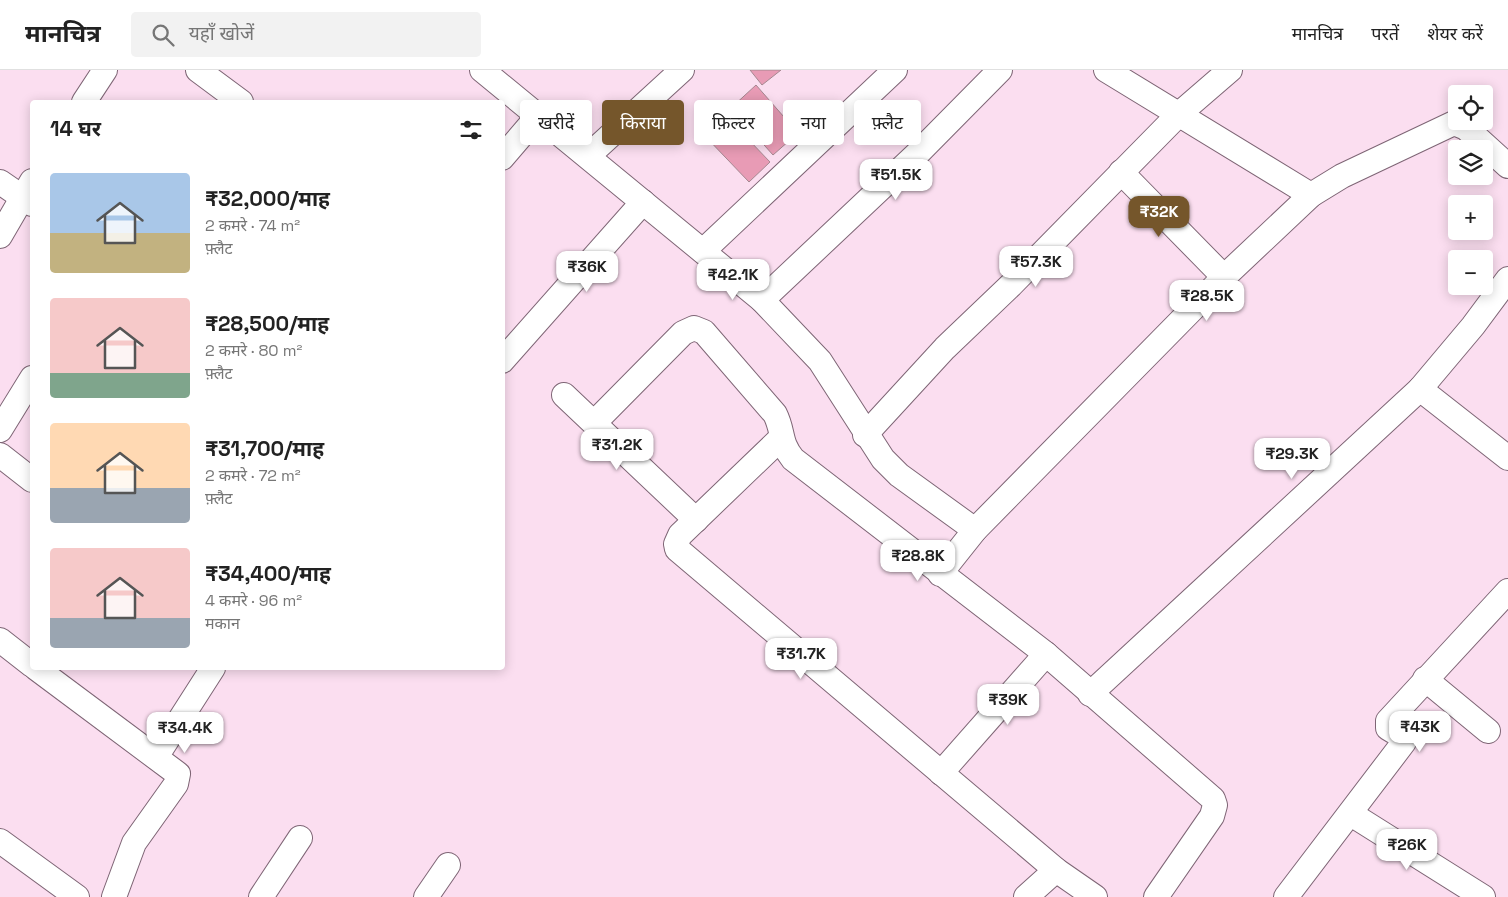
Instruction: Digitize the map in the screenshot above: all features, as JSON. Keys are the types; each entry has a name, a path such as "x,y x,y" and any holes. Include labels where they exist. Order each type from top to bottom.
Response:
{"street":[{"path":"85,100 105,70"},
{"path":"198,70 238,100"},
{"path":"482,70 520,101"},
{"path":"588,156 682,70"},
{"path":"703,251 896,70"},
{"path":"762,300 918,153 1000,70"},
{"path":"1106,70 1312,195"},
{"path":"866,436 945,348 1011,286 1179,114 1230,70"},
{"path":"940,574 975,530 1224,277 1312,195 1342,176 1454,123 1466,128 1508,166"},
{"path":"505,154 520,137"},
{"path":"574,145 762,300 820,361 866,436 883,459 899,475 975,530"},
{"path":"1121,172 1224,277"},
{"path":"0,182 29,194 0,236"},
{"path":"505,358 643,202"},
{"path":"1090,694 1420,389 1507,282"},
{"path":"594,423 683,333 694,328 709,337 775,414 780,426 783,446 793,459 1046,654 1213,799 1215,805 1212,816 1156,897"},
{"path":"0,430 30,381"},
{"path":"1420,389 1508,458"},
{"path":"564,395 696,520"},
{"path":"781,438 677,540 677,548 682,555 1056,870 1095,897"},
{"path":"0,455 30,478"},
{"path":"1286,897 1404,742 1403,736 1388,728 1388,721 1508,591"},
{"path":"0,640 30,662"},
{"path":"941,773 1046,654"},
{"path":"39,670 176,771 178,778 134,843 114,897"},
{"path":"156,757 212,670"},
{"path":"1425,679 1488,731"},
{"path":"1351,814 1483,897"},
{"path":"261,897 300,838"},
{"path":"0,842 77,897"},
{"path":"426,897 448,865"},
{"path":"1026,897 1056,870"}],"building":[{"path":"750,70 781,70 762,85"},
{"path":"756,85 769,100 740,100"},
{"path":"773,104 783,116 784,145 773,155 764,145 773,145"},
{"path":"714,145 754,145 770,162 749,182"}]}
